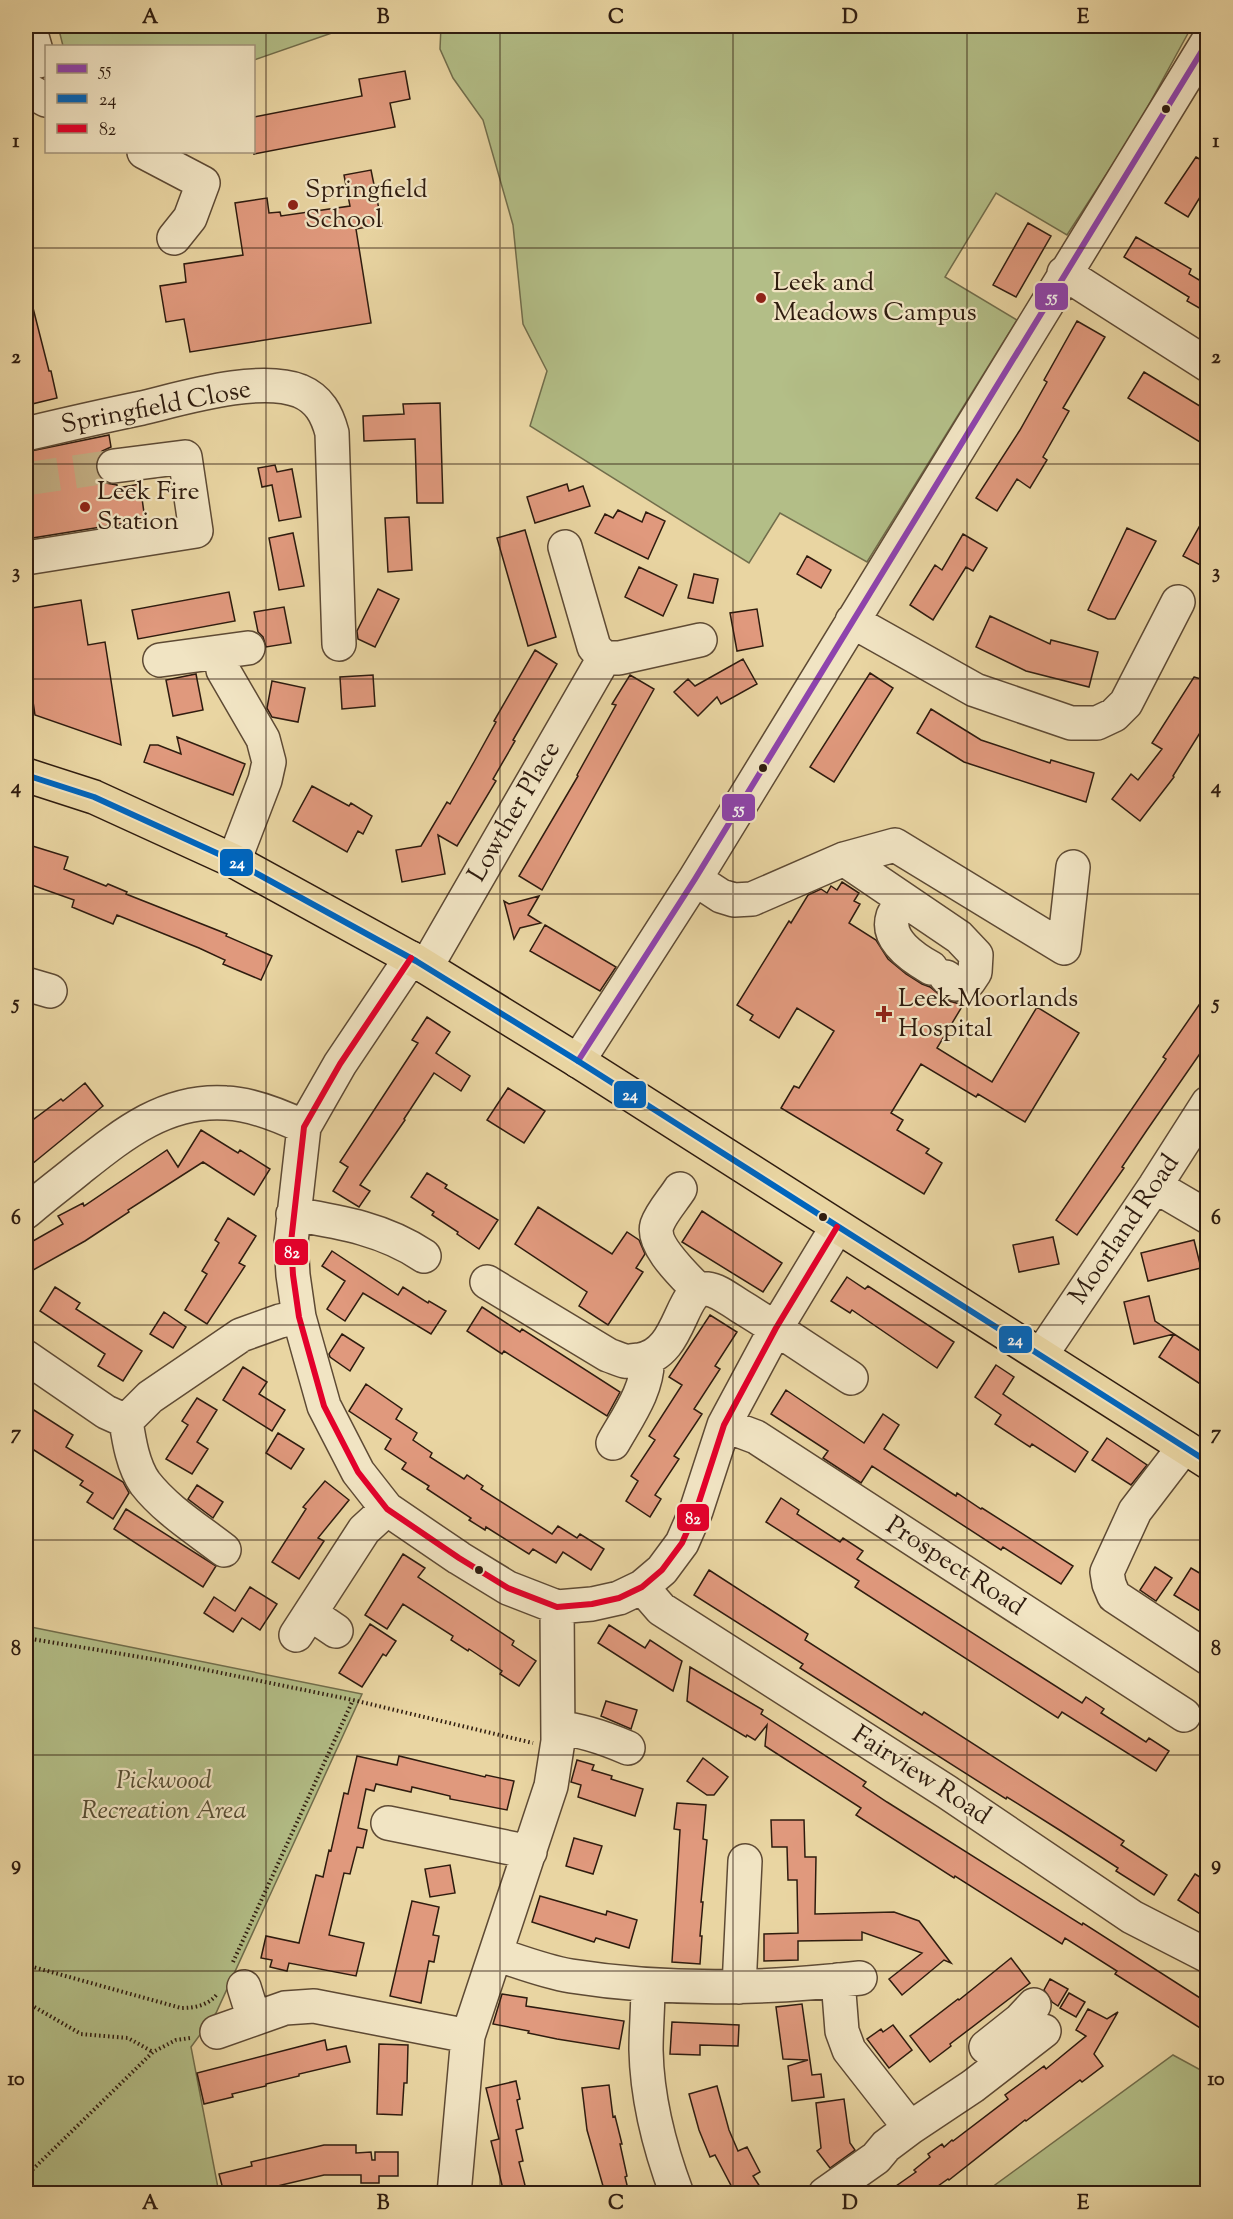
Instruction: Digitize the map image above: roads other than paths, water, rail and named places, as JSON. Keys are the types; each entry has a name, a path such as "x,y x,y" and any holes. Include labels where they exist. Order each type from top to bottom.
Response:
{"highway":[{"path":"26,775 94,797 234,861 418,962 578,1061 1196,1454"}],"street":[{"path":"29,26 32,75 45,98"},
{"path":"578,1061 695,879 1208,41"},
{"path":"146,153 203,183 190,218 174,238"},
{"path":"1065,273 1208,365"},
{"name":"Springfield Close","path":"26,434 221,390 274,386 299,391 315,401 327,415 332,433 348,544 336,590 339,644"},
{"path":"26,558 196,531 185,457 114,465"},
{"path":"565,547 594,647 604,658 619,658 700,640"},
{"path":"852,621 975,690 1071,723 1097,723 1114,715 1126,703 1178,602"},
{"path":"174,659 235,651 223,670 263,739 269,762 265,780 234,861"},
{"name":"Lowther Place","path":"304,1127 340,1064 418,962 604,658"},
{"path":"695,879 721,896 734,900 752,899 844,859 895,845 1064,948 1073,867"},
{"path":"844,859 903,899 959,937 976,955 975,972 969,981 956,984 907,954 892,931 892,917 903,899"},
{"path":"26,1212 123,1134 157,1115 186,1106 209,1102 228,1103 278,1114 304,1127 291,1242 299,1317 324,1406 332,1424 358,1472 387,1509 508,1588 556,1607 619,1598 642,1587 662,1570 682,1543 696,1511 724,1425 776,1328 837,1227"},
{"name":"Moorland Road","path":"1041,1355 1208,1103"},
{"path":"1155,1186 1208,1216"},
{"path":"680,1189 657,1226 658,1242 698,1290"},
{"path":"293,1214 362,1227 409,1247"},
{"path":"487,1282 541,1305 608,1354 627,1361 647,1359 660,1353 671,1339 691,1297 698,1290 708,1289 776,1328 851,1378"},
{"path":"127,1433 150,1397 240,1335 299,1317"},
{"path":"27,1345 106,1412 127,1433 144,1481 167,1506 224,1550"},
{"path":"613,1443 644,1385 648,1371 647,1359"},
{"name":"Prospect Road","path":"724,1425 756,1437 1184,1715"},
{"path":"1196,1454 1135,1511 1107,1572 1114,1596 1208,1658"},
{"path":"314,1627 364,1530 387,1509"},
{"name":"Fairview Road","path":"642,1587 661,1609 947,1792 1132,1917 1208,1956"},
{"path":"454,2193 468,2036 551,1786 558,1735 556,1607"},
{"path":"558,1735 574,1729 628,1748"},
{"path":"403,1835 530,1852"},
{"path":"739,1987 752,1875"},
{"path":"496,1954 568,1975 648,1986 739,1987 849,1979 842,2031 849,2050 898,2129"},
{"path":"231,1983 254,2019"},
{"path":"648,1986 646,2051 652,2104 682,2181"},
{"path":"217,2032 285,2008 314,2006 468,2036"},
{"path":"825,2193 876,2158 898,2129 1020,2020 1039,2018 973,2086 937,2109 898,2129"}],"tunnel":[{"path":"26,479 114,466"}],"place":[{"name":"Springfield School","path":"293,205"},
{"name":"Leek and Meadows Campus","path":"761,298"},
{"name":"Leek Fire Station","path":"85,507"},
{"name":"Leek Moorlands Hospital","path":"884,1014"}],"park label":[{"name":"Pickwood Recreation Area","path":"164,1796"}]}
